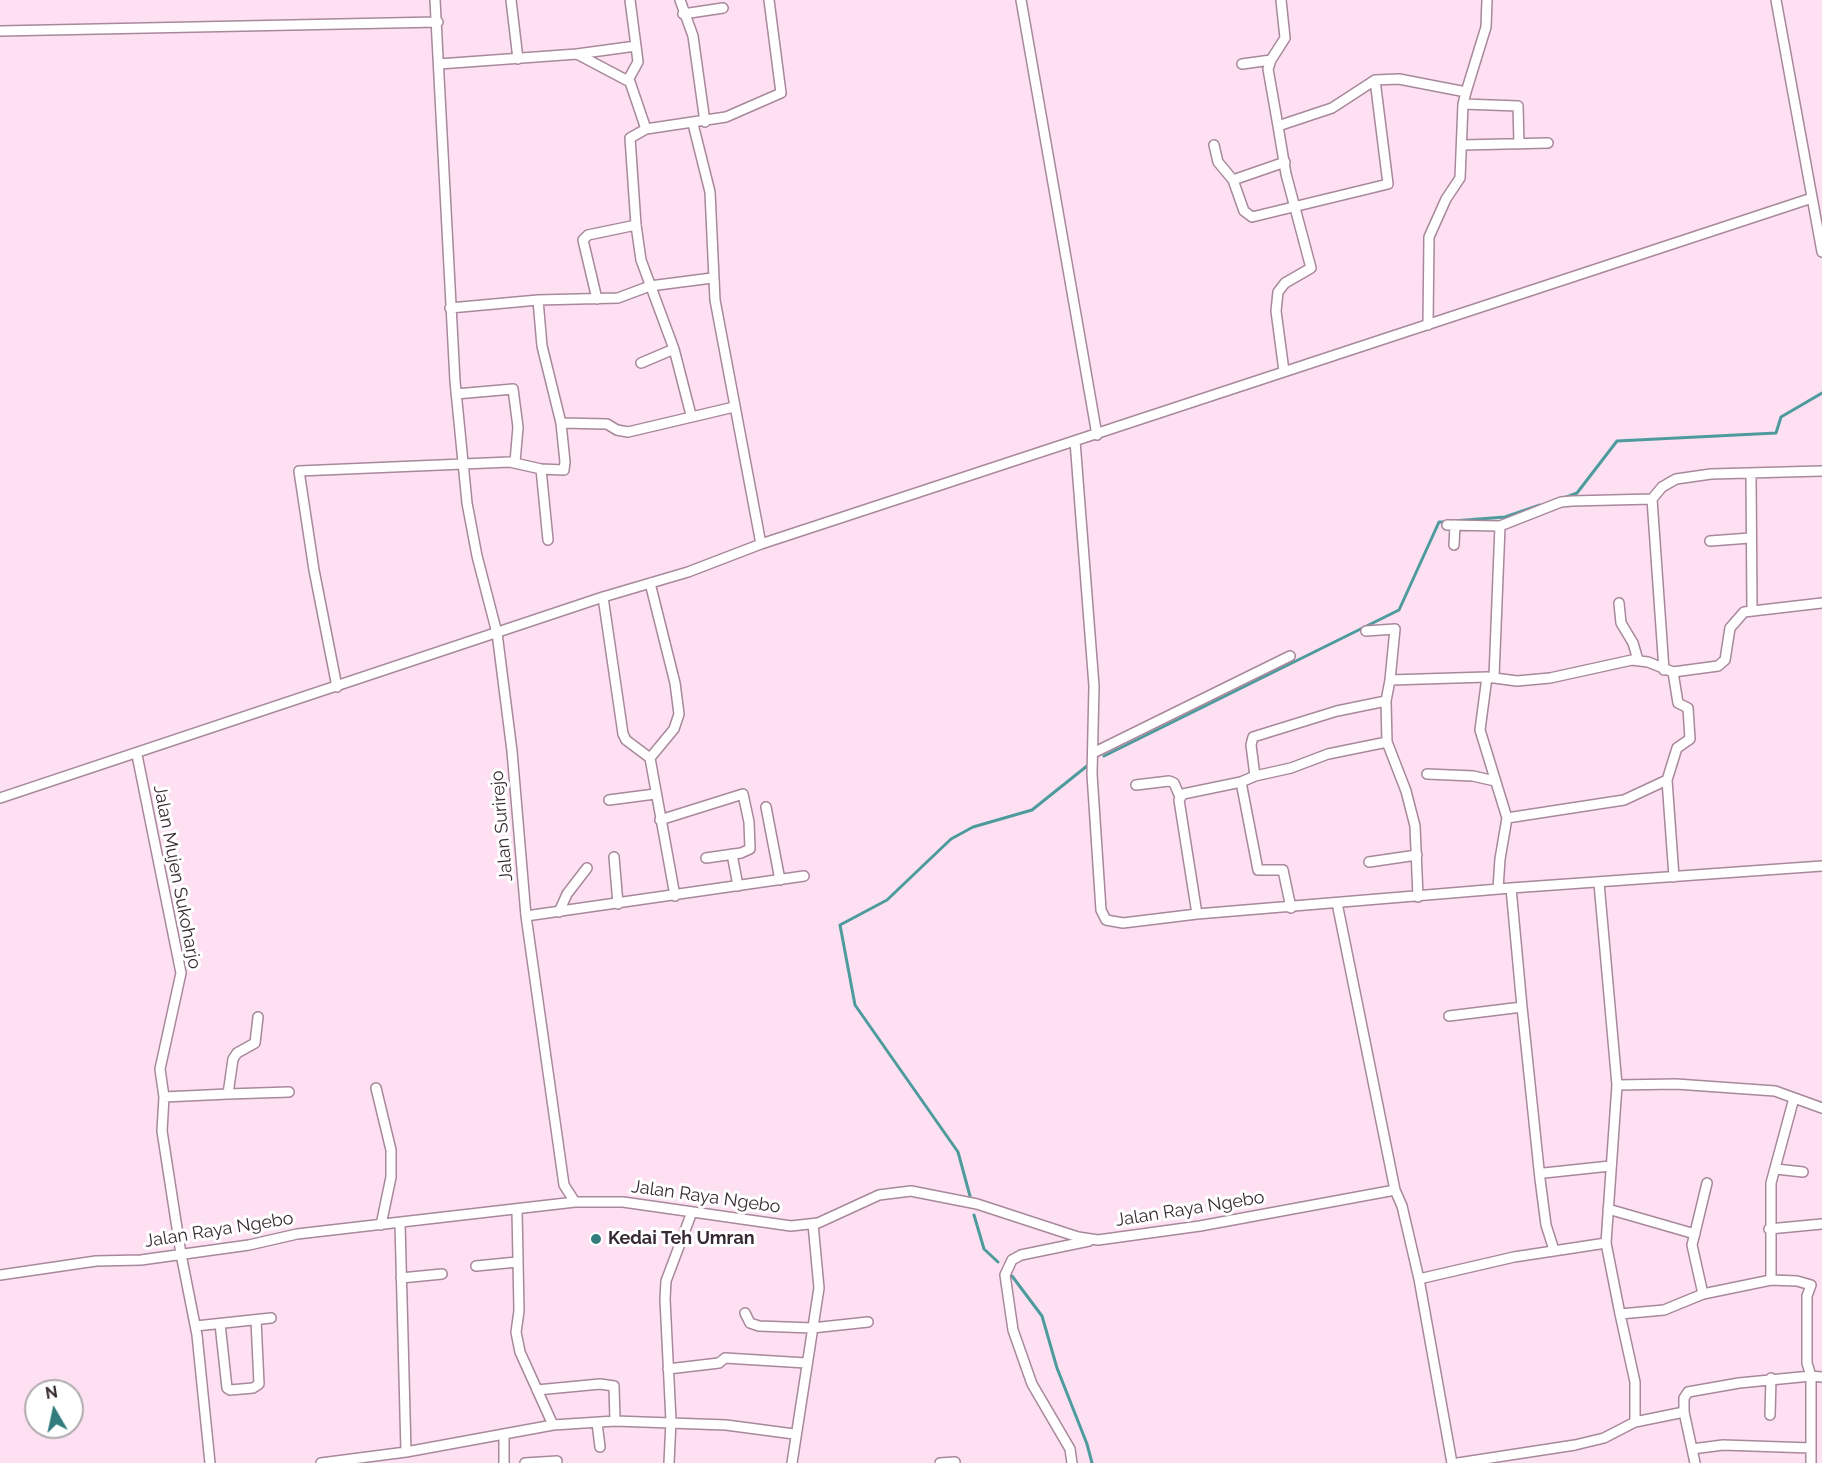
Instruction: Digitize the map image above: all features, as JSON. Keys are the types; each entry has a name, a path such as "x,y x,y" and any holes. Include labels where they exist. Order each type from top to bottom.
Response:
{"street":[{"name":"Jalan Surirejo","path":"435,0 438,22 450,308 467,503 477,556 497,633 512,751 526,916 564,1185 575,1202"},
{"path":"511,0 518,59"},
{"path":"628,80 638,62 630,0"},
{"path":"680,0 683,14 693,36 705,122"},
{"path":"691,416 674,349 641,260 636,225 630,138 646,129 693,124 726,117 781,93 769,0"},
{"path":"1021,0 1097,435"},
{"path":"1281,0 1285,38 1271,60 1269,85 1294,206 1311,268 1285,283 1278,292 1276,311 1284,371"},
{"path":"1428,325 1429,237 1446,199 1460,178 1463,104 1483,38 1487,0"},
{"path":"1776,0 1822,252"},
{"path":"683,14 723,8"},
{"path":"0,31 438,22"},
{"path":"439,64 577,54 636,46"},
{"path":"577,54 628,80 634,88 646,129"},
{"path":"1242,64 1271,60"},
{"path":"1278,126 1332,108 1375,80 1399,79 1466,92"},
{"path":"1214,146 1218,162 1233,180 1247,215 1260,217 1294,206 1388,184 1375,80"},
{"path":"1463,104 1518,106 1519,144"},
{"path":"693,124 710,192 712,278 761,544"},
{"path":"1462,145 1548,143"},
{"path":"1233,180 1285,162"},
{"path":"0,798 137,755 603,597 728,559 761,544 1812,198"},
{"path":"597,299 583,240 588,235 636,225"},
{"path":"450,308 538,300 618,298 650,286 712,278"},
{"path":"337,687 314,570 299,471 464,466 515,462 541,469 565,469 561,423 542,346 538,300"},
{"path":"641,363 674,349"},
{"path":"456,394 513,389 518,427 515,462"},
{"path":"561,423 607,423 617,430 627,432 734,407"},
{"path":"1075,441 1094,686 1093,753 1103,916 1110,922 1124,923 1197,914 1291,908 1498,889 1822,866"},
{"path":"541,469 548,540"},
{"path":"1674,877 1667,780 1677,748 1690,739 1689,710 1678,703 1668,671 1652,499 1662,487 1676,479 1711,474 1822,471"},
{"path":"1751,474 1752,609"},
{"path":"1454,545 1451,525 1500,526 1561,502 1652,499"},
{"path":"1498,889 1507,818 1480,730 1491,677 1500,526"},
{"path":"1710,541 1750,538"},
{"path":"650,584 675,683 679,714 674,729 650,758"},
{"path":"603,597 622,734 650,758 675,896"},
{"path":"1619,603 1621,622 1634,643 1638,660"},
{"path":"1390,680 1491,677 1517,681 1550,678 1638,660 1668,671 1707,668 1724,663 1730,628 1737,616 1752,609 1822,603"},
{"path":"1366,631 1395,629 1386,701 1387,742 1406,791 1415,826 1418,897"},
{"path":"1093,753 1290,656"},
{"path":"1255,776 1251,745 1253,737 1337,711 1386,701"},
{"path":"1180,797 1190,792 1241,782 1255,776 1291,768 1328,754 1387,742"},
{"name":"Jalan Mujen Sukoharjo","path":"137,755 181,973 160,1069 164,1097 162,1131 181,1254 196,1326 205,1393 210,1463"},
{"path":"1427,774 1473,776 1495,781"},
{"path":"1507,818 1624,800 1667,780"},
{"path":"1136,785 1169,781 1174,783 1180,797 1197,914"},
{"path":"1241,782 1258,870 1283,870 1291,908"},
{"path":"660,820 743,794 751,844 747,852 706,858"},
{"path":"609,801 655,795"},
{"path":"766,807 780,880"},
{"path":"732,854 738,886"},
{"path":"1369,862 1418,855"},
{"path":"614,857 618,904"},
{"path":"559,912 567,894 587,868"},
{"path":"526,916 804,876"},
{"path":"1599,883 1617,1085 1606,1243 1635,1382 1635,1422"},
{"path":"1511,888 1540,1179 1546,1225 1554,1250"},
{"path":"1337,903 1395,1190 1402,1206 1419,1279 1452,1463"},
{"path":"1449,1016 1522,1007"},
{"path":"228,1094 233,1059 237,1053 255,1043 258,1017"},
{"path":"1617,1085 1676,1084 1774,1091 1822,1108"},
{"path":"376,1088 391,1150 391,1177 381,1225"},
{"path":"164,1097 289,1092"},
{"path":"1771,1280 1769,1229 1771,1183 1794,1098"},
{"path":"1544,1173 1610,1166"},
{"path":"1776,1169 1803,1172"},
{"path":"1703,1294 1692,1249 1707,1183"},
{"path":"553,1205 564,1185"},
{"name":"Jalan Raya Ngebo","path":"0,1275 96,1261 141,1260 249,1245 297,1234 575,1202 623,1202 790,1226 813,1224 879,1195 911,1191 977,1204 1078,1237 1098,1240 1200,1226 1395,1190"},
{"path":"1608,1209 1695,1234"},
{"path":"517,1210 519,1311 516,1332 520,1352 553,1425"},
{"path":"669,1463 671,1422 666,1281 692,1212"},
{"path":"400,1223 406,1452"},
{"path":"792,1463 794,1434 820,1275 813,1224"},
{"path":"1769,1229 1822,1224"},
{"path":"1072,1463 1070,1449 1032,1384 1013,1330 1005,1275 1012,1260 1021,1255 1098,1240"},
{"path":"1419,1279 1554,1250 1606,1243"},
{"path":"476,1266 517,1262"},
{"path":"401,1278 442,1274"},
{"path":"1620,1314 1664,1310 1703,1294 1771,1280 1790,1280 1822,1286"},
{"path":"1811,1285 1807,1296 1805,1331 1810,1376 1811,1463"},
{"path":"745,1313 750,1323 759,1326 812,1328 868,1322"},
{"path":"196,1326 271,1318"},
{"path":"220,1324 227,1388 230,1390 254,1388 259,1384 256,1320"},
{"path":"668,1369 719,1363 725,1358 806,1363"},
{"path":"1695,1463 1684,1412 1684,1398 1688,1392 1771,1378 1822,1377"},
{"path":"1770,1415 1771,1378"},
{"path":"537,1390 600,1384 614,1386 615,1421"},
{"path":"1458,1463 1575,1446 1604,1438 1635,1422 1684,1412"},
{"path":"321,1463 406,1452 553,1425 615,1421 726,1425 794,1434"},
{"path":"597,1423 600,1447"},
{"path":"504,1434 504,1463"},
{"path":"1692,1449 1723,1446 1811,1448"},
{"path":"525,1463 557,1461"},
{"path":"940,1463 956,1462"}],"waterway":[{"path":"1564,498 1577,493 1617,441 1776,433 1781,417 1822,393"},
{"path":"1453,521 1505,517 1540,505"},
{"path":"1104,756 1399,610 1439,522 1446,522"},
{"path":"970,1196 958,1152 855,1005 840,925 887,900 951,839 973,827 1032,810 1087,766"},
{"path":"974,1215 984,1249 998,1262"},
{"path":"1012,1276 1042,1316 1057,1368 1087,1444 1092,1463"}],"place":[{"name":"Kedai Teh Umran","path":"596,1239"}]}
